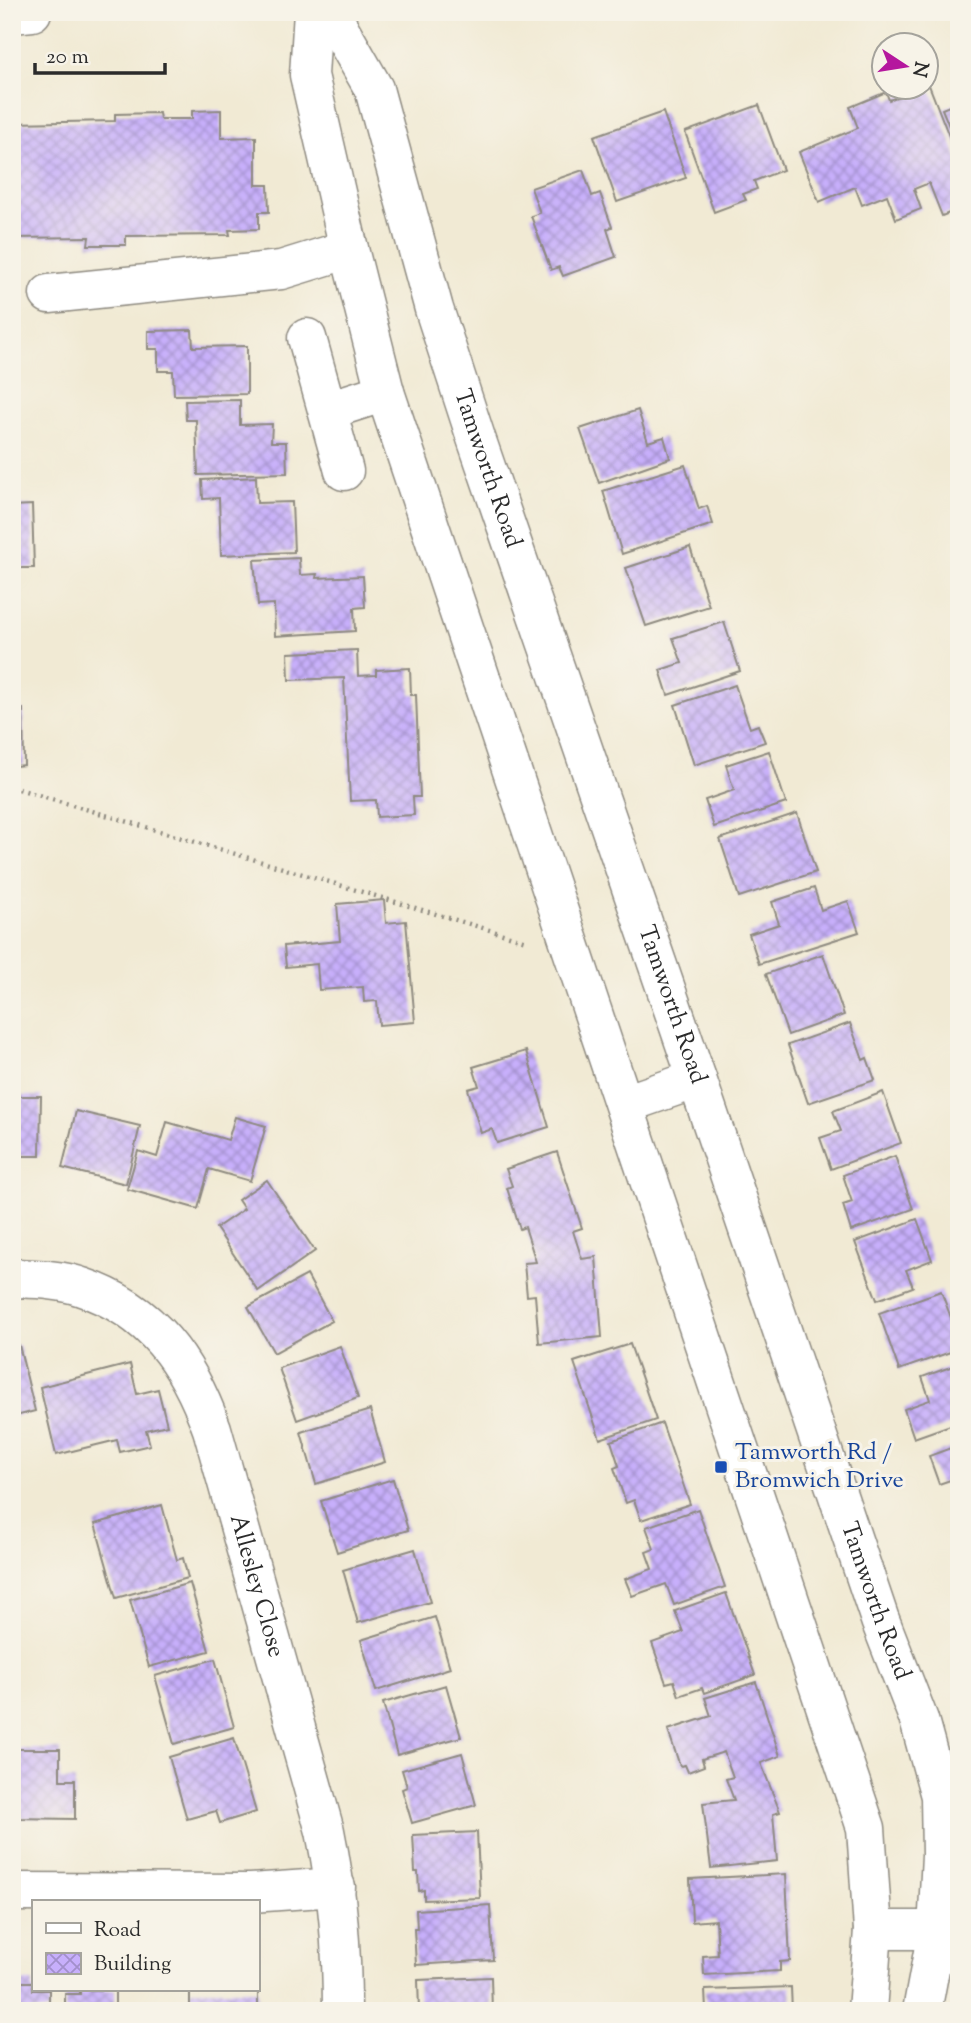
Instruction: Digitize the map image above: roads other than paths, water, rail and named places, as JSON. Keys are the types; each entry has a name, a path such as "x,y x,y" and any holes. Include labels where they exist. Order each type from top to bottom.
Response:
{"main road":[{"path":"12,14 32,12"},
{"path":"313,12 309,75 385,392 866,1828 873,1930 867,2011"},
{"name":"Tamworth Road","path":"330,12 374,89 434,309 471,425 880,1620 919,1720 940,1796 941,1855 948,1931 922,2011"},
{"path":"48,293 281,270 349,249"},
{"path":"307,338 344,471"},
{"path":"328,410 385,392"},
{"path":"625,1104 697,1079"},
{"name":"Allesley Close","path":"12,1278 48,1279 82,1286 120,1304 159,1334 185,1368 199,1394 212,1429 321,1818 336,1887 342,1945 342,2011"},
{"path":"12,1892 251,1894 336,1887"},
{"path":"873,1930 948,1931"}],"place":[{"name":"Tamworth Rd / Bromwich Drive","path":"721,1467"}]}
